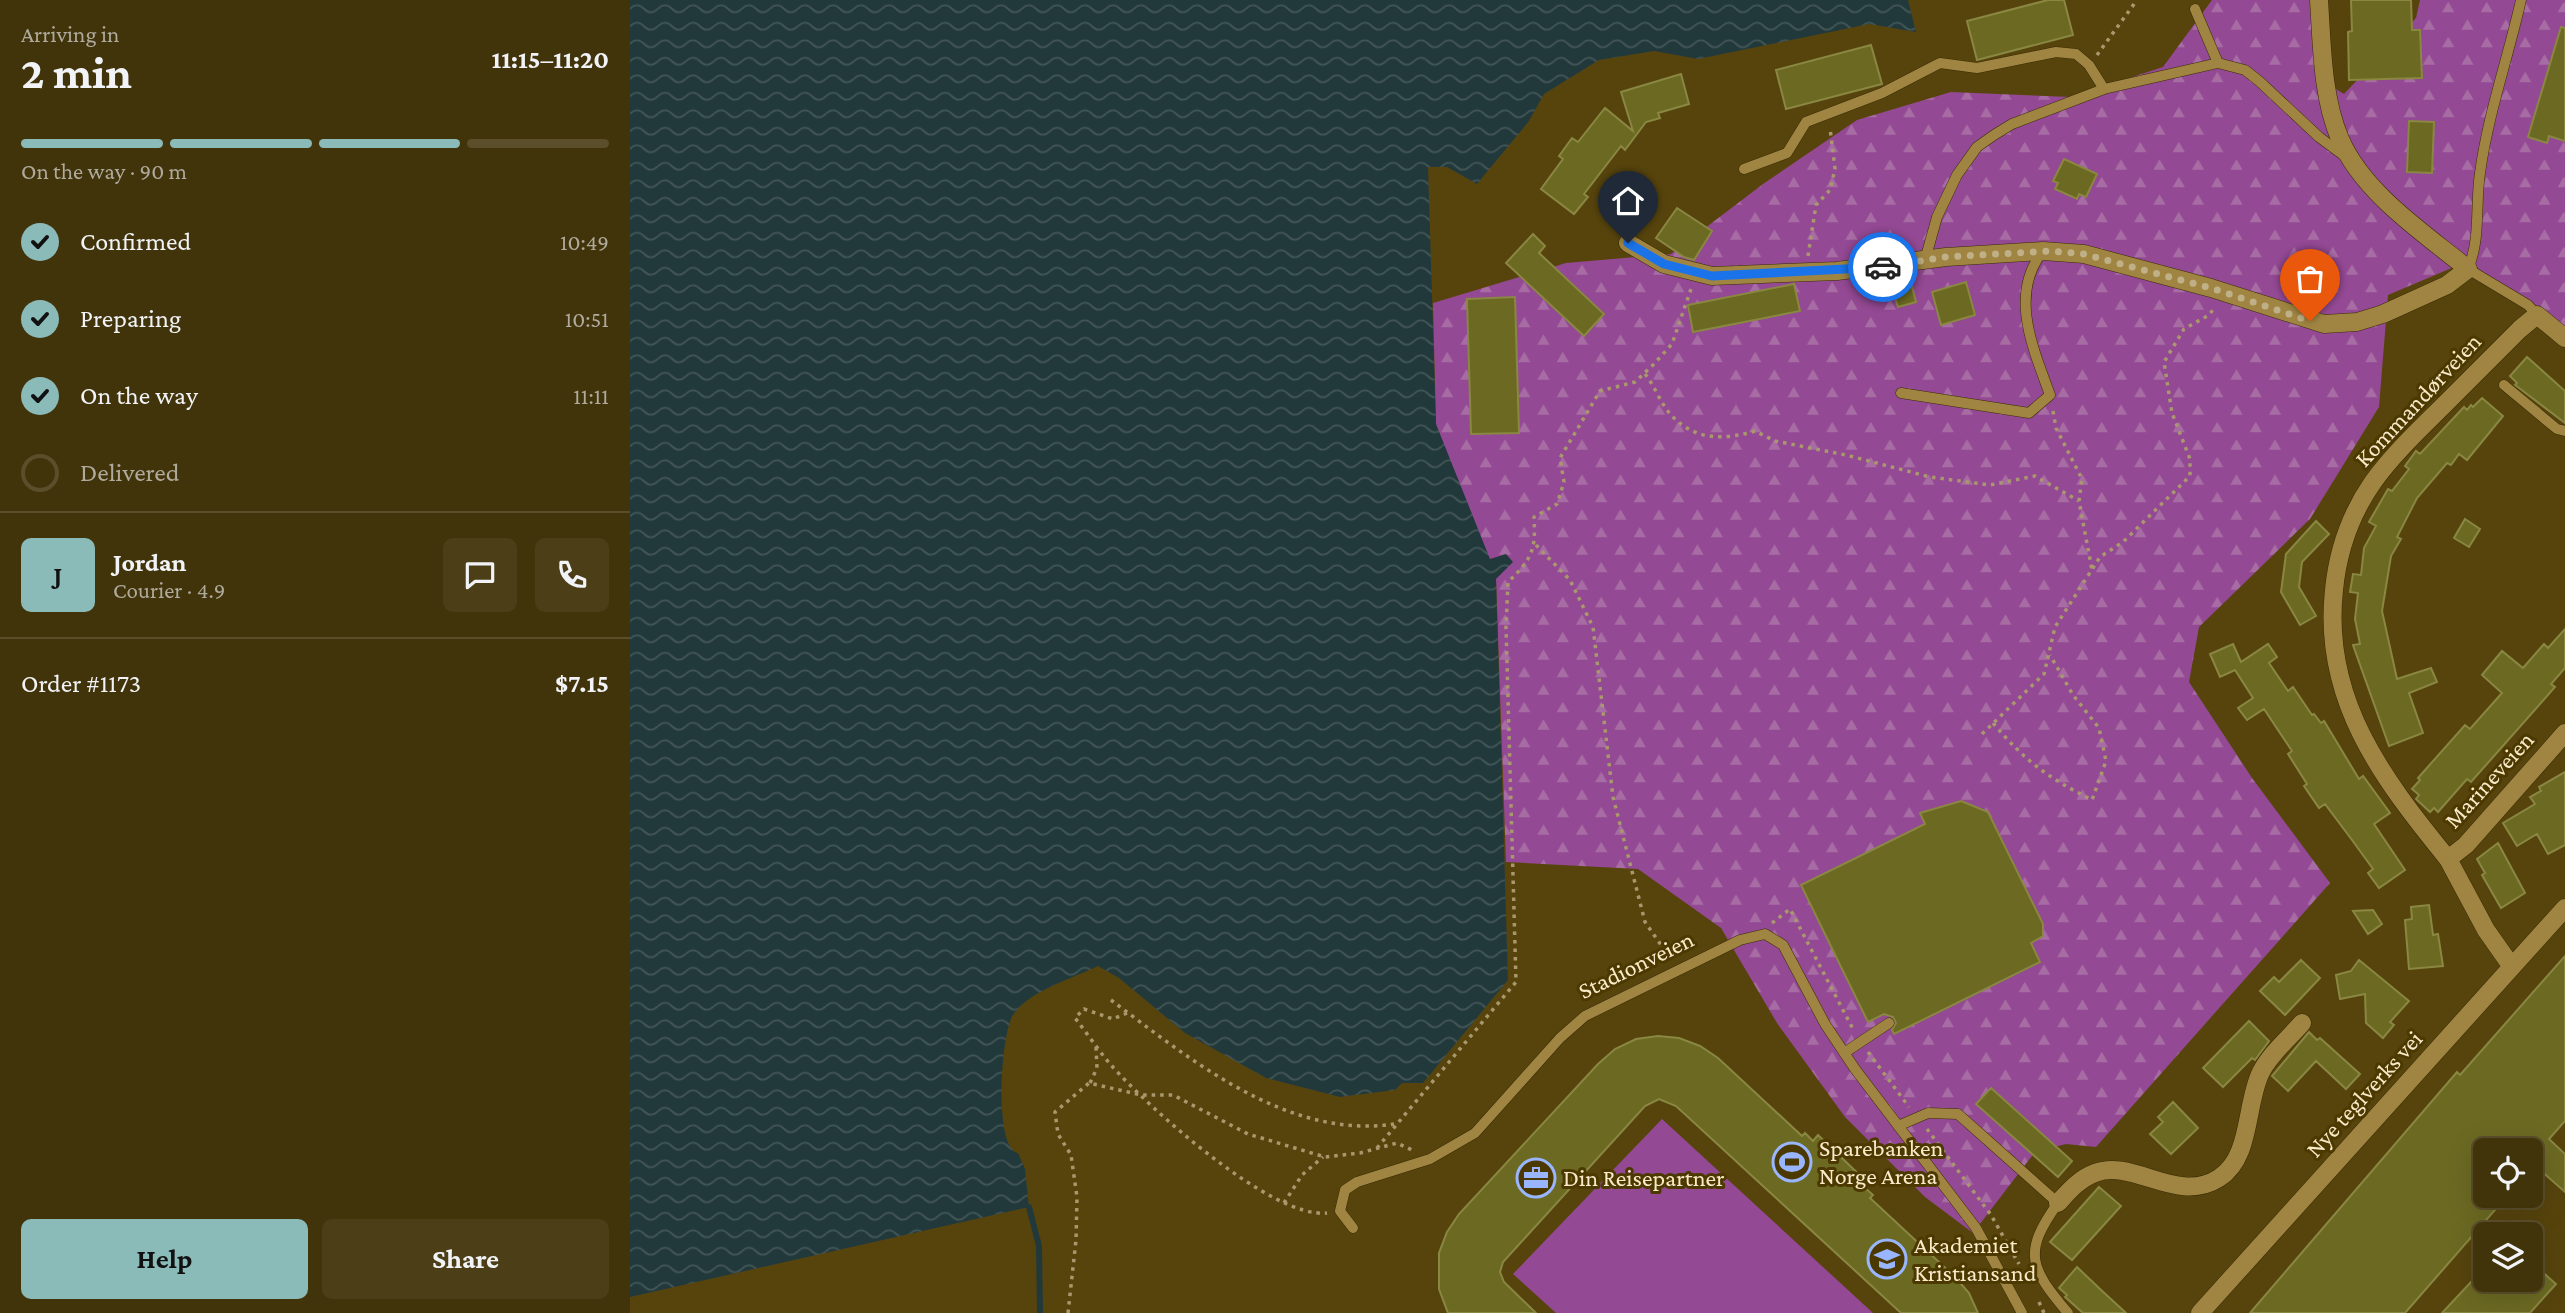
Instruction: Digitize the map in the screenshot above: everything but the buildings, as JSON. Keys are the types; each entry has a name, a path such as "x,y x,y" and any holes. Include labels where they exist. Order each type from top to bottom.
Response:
{"street":[{"path":"1628,243 1664,264 1712,276 1889,267 1924,260 2043,251 2084,254 2324,324 2357,322 2416,300 2468,269 2409,220 2352,161 2340,138 2330,107 2319,0"},
{"path":"2536,314 2565,338"},
{"name":"Kommandørveien","path":"2404,804 2351,715 2334,657 2332,610 2342,543 2355,511 2395,455 2536,314"},
{"name":"Marineveien","path":"2448,859 2466,845 2565,733"},
{"name":"Marineveien","path":"2404,804 2448,859 2486,930 2512,967"},
{"name":"Nye teglverks vei","path":"2200,1313 2565,908"},
{"path":"2058,1203 2080,1181 2097,1172 2118,1169 2154,1181 2192,1187 2216,1181 2230,1170 2241,1149 2260,1073 2302,1023"}],"lane":[{"path":"2521,0 2494,97 2479,175 2478,237 2468,269 2528,305 2536,314"},
{"path":"2195,9 2218,62"},
{"path":"1744,169 1787,153 1805,122 1882,93 1940,63 1977,68 2056,52 2076,54 2089,65 2104,89"},
{"path":"1924,260 1930,235 1946,197 1977,147 2012,124 2104,89 2218,62 2245,70 2319,137 2352,161"},
{"path":"1901,393 2029,413 2050,395 2025,318 2028,282 2043,251"},
{"path":"2504,385 2557,429 2565,431"},
{"path":"1757,934 1774,937 1783,946 1844,1053 1976,1228 2022,1313"},
{"name":"Stadionveien","path":"1340,1211 1341,1195 1350,1186 1430,1159 1475,1133 1539,1061 1584,1016 1757,934"},
{"path":"1844,1053 1889,1023"},
{"path":"1898,1126 1928,1113 1958,1114 2058,1203 2037,1234 2033,1259 2043,1284 2068,1313"},
{"path":"1340,1211 1350,1225"}],"path":[{"path":"2089,65 2137,0"},
{"path":"1807,272 1810,227 1816,205 1830,190 1835,169 1828,113"},
{"path":"1377,1148 1516,982 1508,582 1525,566 1535,545 1534,517 1557,504 1564,482 1560,458 1576,426 1600,391 1635,382 1646,374 1672,344 1695,273"},
{"path":"1982,734 2044,674 2054,627 2100,557 2123,542 2190,476 2190,459 2172,412 2164,362 2184,329 2209,314 2225,294"},
{"path":"1646,374 1671,416 1699,435 1728,439 1755,431 1775,441 1846,455 1930,477 1990,485 2035,476 2079,501"},
{"path":"2050,395 2056,428 2081,479 2079,501 2092,570"},
{"path":"1535,545 1570,580 1593,627 1614,797 1645,922 1680,971"},
{"path":"1993,723 2022,757 2058,782 2092,800 2106,761 2099,728 2073,695 2049,653"},
{"path":"1757,934 1790,909 1794,921"},
{"path":"1111,1000 1221,1079 1265,1101 1334,1125 1366,1129 1396,1124"},
{"path":"1127,1013 1113,1019 1084,1009 1075,1018 1110,1064 1214,1158 1284,1203 1322,1213 1340,1211"},
{"path":"1068,1313 1076,1240 1077,1197 1071,1155 1058,1134 1055,1112 1089,1083 1097,1068 1096,1045"},
{"path":"1089,1083 1141,1094 1173,1095 1248,1134 1325,1157"},
{"path":"1284,1203 1302,1175 1316,1160 1325,1157 1397,1143 1430,1159"}],"green space":[{"path":"2212,0 2318,0 2318,78 2344,94 2416,18 2420,0 2565,0 2565,334 2461,264 2388,295 2379,407 2310,519 2199,627 2189,682 2252,778 2330,883 2096,1147 2066,1144 2035,1152 1973,1233 1925,1197 1845,1117 1777,1023 1721,928 1638,869 1506,862 1496,579 1436,425 1433,303 1566,263 1671,254 1763,184 1857,120 1951,92 2071,97 2163,67"},
{"path":"1662,1119 1873,1313 1556,1313 1513,1274"}],"water":[{"path":"630,0 1908,0 1916,32 1869,24 1698,59 1654,51 1599,60 1544,94 1529,121 1477,184 1447,167 1428,167 1436,424 1490,559 1506,554 1513,562 1496,579 1508,980 1423,1083 1402,1083 1395,1090 1340,1097 1266,1078 1185,1033 1119,978 1098,966 1030,999 1013,1015 1009,1026 1003,1065 1002,1112 1010,1146 1018,1153 1025,1169 1029,1207 630,1297"}],"waterway":[{"path":"1029,1207 1039,1246 1040,1313"}],"way so far":[{"path":"1883,267 1945,257 2050,251 2084,254 2211,288 2310,321"}],"place":[{"name":"Sparebanken Norge Arena","path":"1792,1162"},
{"name":"Din Reisepartner","path":"1536,1178"},
{"name":"Akademiet Kristiansand","path":"1887,1259"}],"route":[{"path":"1628,243 1664,264 1712,276 1883,267"}]}
